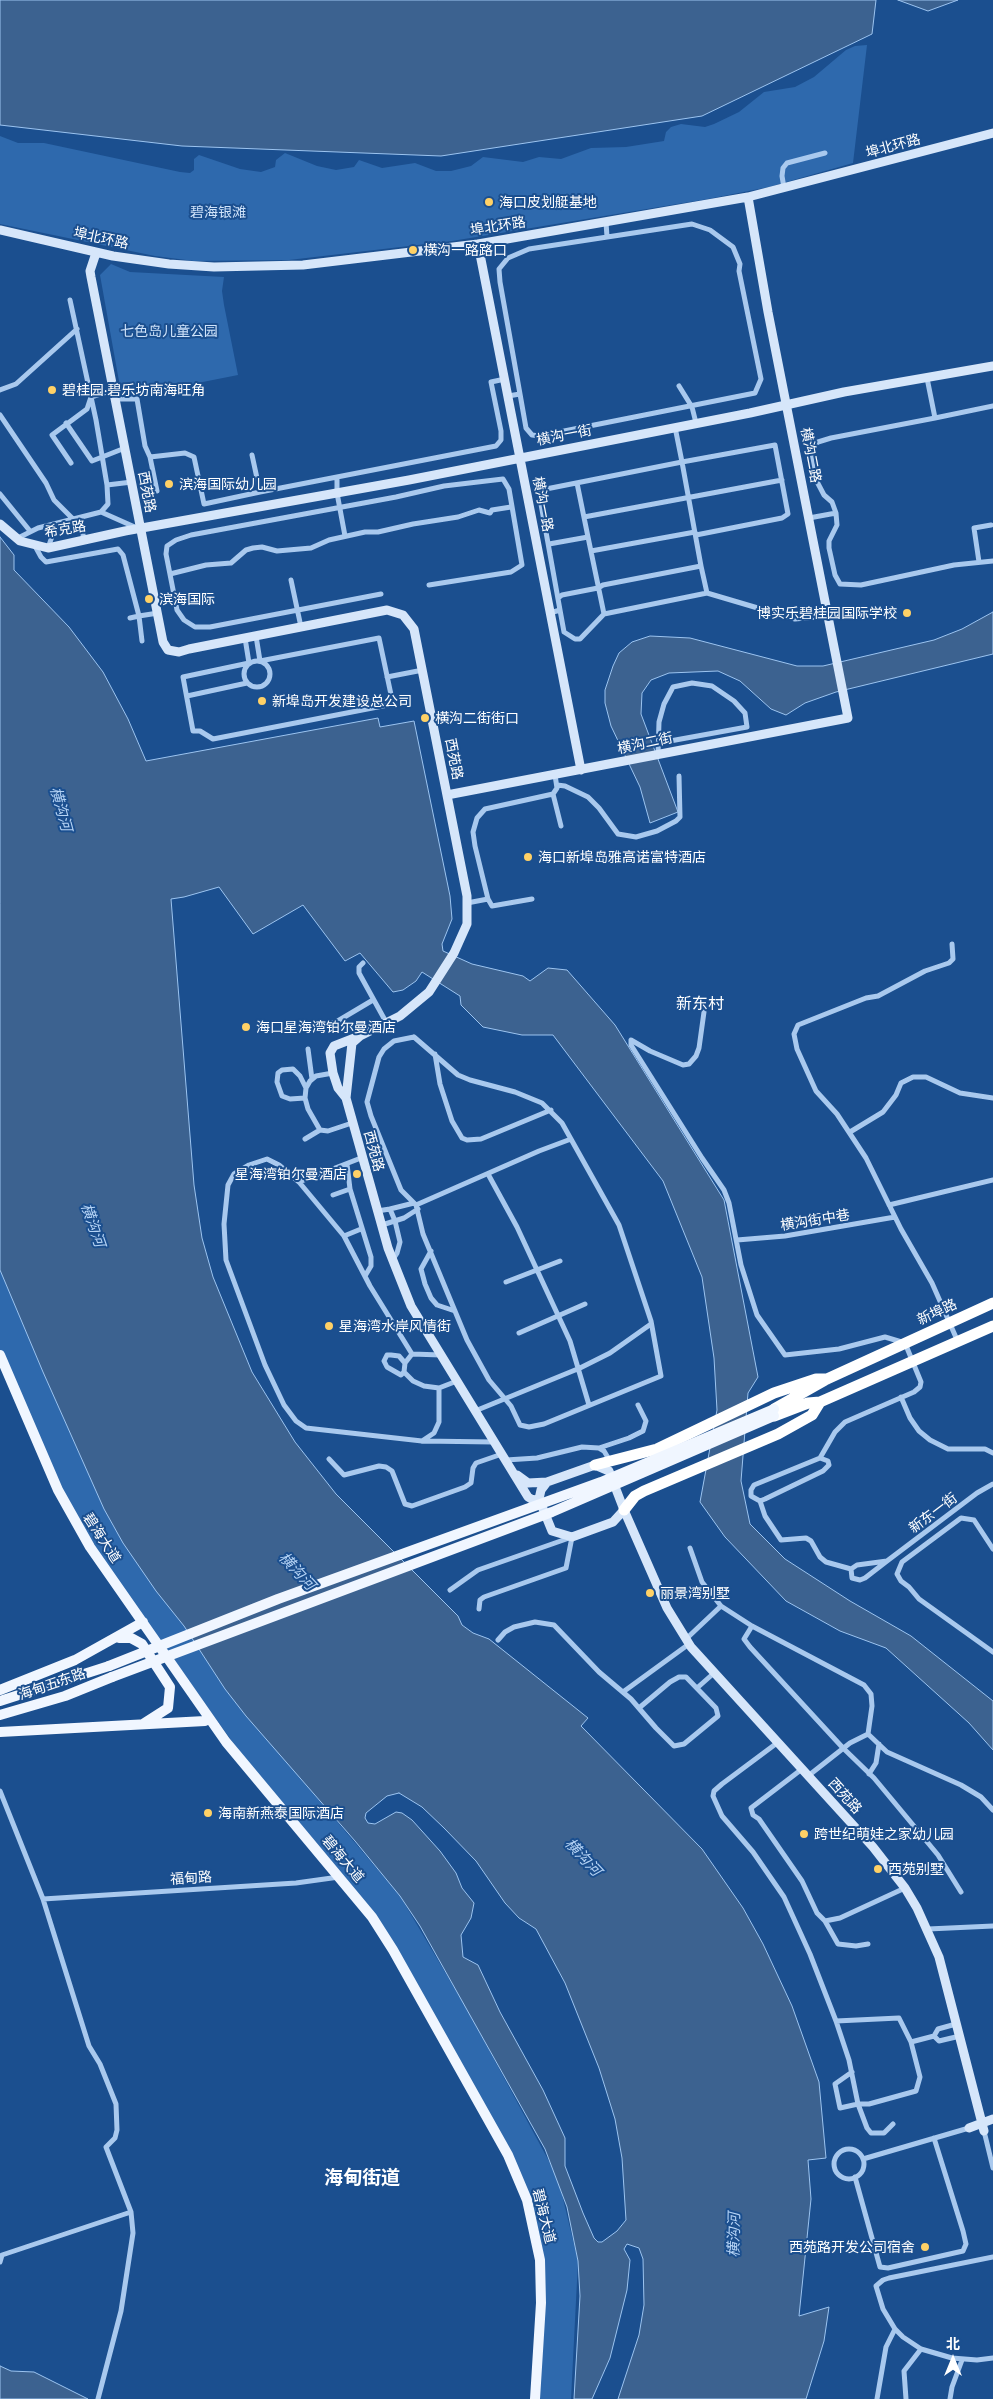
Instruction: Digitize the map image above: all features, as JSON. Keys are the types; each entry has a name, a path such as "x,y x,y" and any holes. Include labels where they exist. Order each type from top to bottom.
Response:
{"highway":[{"name":"新埠路","path":"827,1379 993,1303"},
{"path":"774,1412 808,1403 820,1402 993,1326"},
{"path":"595,1465 656,1448 774,1393 816,1379 827,1379"},
{"path":"774,1412 827,1379"},
{"path":"624,1510 635,1496 778,1434 812,1415 820,1402"}],"main road":[{"name":"埠北环路","path":"0,230 134,260 198,266 272,267 478,244 748,197 993,133"},
{"name":"横沟二路","path":"748,197 848,718"},
{"name":"横沟一路","path":"478,244 581,770"},
{"name":"西苑路","path":"96,252 90,271 163,642 168,650 173,652 379,612 394,611 404,615 413,626 467,903 466,924 454,953 429,992 400,1016 360,1036 352,1043 346,1098 361,1158 392,1259 411,1306 528,1497 533,1500 539,1499"},
{"name":"横沟一街","path":"140,529 520,458 993,366"},
{"name":"希克路","path":"0,524 15,539 48,548 140,529"},
{"name":"横沟二街","path":"447,795 848,718"},
{"path":"346,1098 338,1088 333,1073 330,1053 334,1046 360,1036"},
{"name":"碧海大道","path":"0,1355 2,1371 64,1513 89,1554 236,1754 338,1877 390,1951 504,2156 520,2191 532,2238 537,2272 537,2320 533,2399"},
{"name":"海甸五东路","path":"0,1701 109,1666 292,1594 601,1482 774,1412"},
{"name":"海甸五东路","path":"0,1715 65,1696 552,1512 774,1412"},
{"name":"西苑路","path":"512,1469 528,1483 547,1482 595,1465 609,1471 666,1608 687,1641 777,1743 873,1847 905,1888 928,1929 939,1957 983,2127"},
{"path":"547,1482 539,1499 552,1532 572,1537 613,1522 624,1510"},
{"path":"0,1690 64,1665 140,1623"},
{"name":"碧海大道","path":"140,1623 205,1721 338,1877"},
{"path":"114,1639 132,1638 142,1644 170,1687 168,1708 162,1714 140,1725"},
{"path":"1,1733 205,1721"},
{"path":"983,2127 993,2119"},
{"path":"968,2128 993,2124"}],"street":[{"path":"784,188 782,176 783,168 787,163 825,153"},
{"path":"606,222 607,237"},
{"path":"692,224 710,230 733,246 740,264 739,272 760,384 755,392 750,395 692,407 532,436 526,428 520,394 504,314 499,269 508,258 529,249 692,224"},
{"path":"15,539 30,531 101,512 108,504 103,458 70,300"},
{"path":"0,390 16,384 77,329"},
{"path":"927,378 935,418"},
{"path":"150,457 191,453 194,457 204,504 496,446 501,440 501,431 491,382 504,379"},
{"path":"679,386 692,407 696,423"},
{"path":"91,397 114,394 137,399 145,446 150,457 157,491"},
{"path":"508,396 520,394"},
{"path":"71,463 52,435 87,408 91,397"},
{"path":"993,406 831,438 818,442 813,446 811,454 814,476 824,495 832,502 836,513 836,524 830,541 830,548 835,575 840,584 848,586 873,583 979,562 993,561"},
{"path":"0,416 42,477 54,500 73,519"},
{"path":"66,423 92,461 125,448"},
{"path":"675,427 707,593"},
{"path":"591,551 782,518 788,514 775,445 541,490 539,493 564,632 575,639 580,639 604,614 707,593 795,619 828,616"},
{"path":"252,455 260,492"},
{"path":"337,477 336,493 345,536"},
{"path":"381,594 210,627 195,627 184,620 177,610 166,554 168,546 176,540 339,507 497,478 503,479 507,482 522,565 518,570 429,586"},
{"path":"584,517 782,480"},
{"path":"107,485 132,482"},
{"path":"577,483 604,614"},
{"path":"0,494 30,531"},
{"path":"170,574 206,565 231,563 246,550 253,548 262,547 277,552 311,548 345,536 446,519 479,510 490,513 492,510 511,507"},
{"path":"101,512 140,529"},
{"path":"809,518 836,513"},
{"path":"80,518 84,540"},
{"path":"48,548 56,525"},
{"path":"979,562 974,528 991,525"},
{"path":"549,544 588,537"},
{"path":"35,546 40,557 46,562 118,549 123,555 139,616 142,641"},
{"path":"558,598 562,595 598,588 603,585 701,566"},
{"path":"291,580 300,627"},
{"path":"550,612 560,610"},
{"path":"130,618 158,613"},
{"path":"187,696 247,683 250,686 261,686 269,682 268,669 260,661 256,636"},
{"path":"245,638 249,663 245,672 247,683"},
{"path":"379,638 393,704 214,739 200,731 193,731 183,677 260,661 379,638"},
{"path":"387,677 423,670"},
{"path":"658,755 659,722 664,704 672,687 692,683 712,686 734,701 745,713 747,727 659,743"},
{"path":"723,732 725,742"},
{"path":"532,899 492,906 488,899 473,832 477,818 485,809 553,794 557,791 554,775"},
{"path":"557,785 565,786 588,797 599,808 618,834 636,837 657,831 676,822 680,817 680,776"},
{"path":"553,794 561,826"},
{"path":"467,903 488,899"},
{"path":"952,944 953,959 949,963 925,971 878,996 866,998 798,1025 794,1034 797,1049 816,1091 850,1132 866,1158 895,1217 932,1283 958,1342"},
{"path":"363,963 359,967 359,973 386,1022"},
{"path":"306,1022 312,1027 318,1027 336,1022 373,1000"},
{"path":"704,1012 699,1048 690,1064 683,1066 650,1052 631,1040 631,1045 724,1190 737,1240 741,1265 757,1315 785,1355 839,1350 884,1337 905,1344 921,1382 920,1387 901,1397 852,1418 839,1427 820,1458 754,1485 751,1490 751,1496 760,1500 765,1516 781,1540 806,1538 811,1541 820,1557 826,1562 851,1569 858,1564 887,1561"},
{"path":"414,1037 435,1053 458,1074 470,1080 516,1092 542,1103 551,1110 571,1139 619,1225 651,1324 661,1376 544,1424 529,1427 520,1426 511,1406 489,1380 467,1340 419,1221 416,1206 401,1190 392,1171 375,1131 367,1102 379,1057 384,1049 394,1041 414,1037"},
{"path":"308,1049 312,1079"},
{"path":"435,1053 440,1084 452,1121 462,1138 466,1140 481,1139 551,1110"},
{"path":"305,1098 290,1099 282,1096 276,1082 278,1073 282,1070 294,1069 306,1088"},
{"path":"320,1130 305,1098 306,1088 312,1079 322,1074 333,1073"},
{"path":"850,1132 883,1112 896,1095 901,1083 913,1078 926,1077 960,1093 993,1098"},
{"path":"305,1139 320,1130 328,1131 352,1123"},
{"path":"382,1225 409,1216 416,1206 571,1139"},
{"path":"300,1182 361,1158"},
{"path":"412,1354 365,1276 344,1236 300,1182 279,1165 268,1159 249,1165 234,1174 228,1185 224,1224 226,1260 268,1372 284,1405 296,1421 306,1428 422,1441 494,1442"},
{"path":"346,1164 350,1189 371,1257 371,1266 365,1276"},
{"path":"488,1174 537,1269 558,1315 580,1368 589,1404"},
{"path":"889,1205 993,1180"},
{"path":"333,1195 350,1189"},
{"path":"378,1211 403,1204 416,1206"},
{"path":"390,1208 400,1242 397,1253 392,1259"},
{"name":"横沟街中巷","path":"737,1240 785,1236 895,1217"},
{"path":"344,1236 361,1229"},
{"path":"431,1251 421,1269 425,1284 431,1298 437,1304 456,1311"},
{"path":"506,1282 560,1261"},
{"path":"519,1333 585,1304"},
{"path":"474,1411 580,1368 610,1353 651,1324"},
{"path":"404,1372 396,1374 384,1362 387,1355 392,1354 399,1356 405,1363"},
{"path":"412,1354 441,1355"},
{"path":"404,1372 405,1363 412,1354"},
{"path":"404,1372 413,1381 424,1386 439,1388 457,1381"},
{"path":"422,1441 434,1433 439,1422 439,1388"},
{"path":"901,1397 903,1408 919,1431 934,1443 948,1449 985,1449 993,1453"},
{"path":"329,1459 344,1475 379,1466 386,1467 392,1471 405,1504 412,1506 472,1483 473,1468 476,1463 504,1457 537,1458 582,1447 599,1448 638,1435 643,1431 646,1421 638,1405"},
{"path":"599,1448 604,1451 610,1461"},
{"path":"760,1500 828,1468 828,1462 820,1458"},
{"name":"新东一街","path":"851,1569 852,1578 860,1580 977,1493 993,1484"},
{"path":"993,1549 974,1520 961,1518 902,1562 897,1574 918,1599 993,1652"},
{"path":"450,1590 478,1570 572,1537"},
{"path":"479,1610 480,1600 484,1597 566,1568 572,1537"},
{"path":"690,1548 702,1582 721,1606 752,1626 864,1685 871,1694 872,1706 868,1734"},
{"path":"623,1692 687,1641 721,1606"},
{"path":"498,1640 505,1632 523,1625 535,1622 554,1625 599,1672 639,1708 674,1746 684,1744 718,1716 716,1708 686,1677 679,1677 639,1708"},
{"path":"752,1626 744,1639 750,1648 869,1774 938,1855 961,1892"},
{"path":"697,1688 714,1673"},
{"path":"868,1734 887,1752 961,1785 981,1797 993,1810"},
{"path":"868,1734 758,1800 751,1808 753,1815 759,1819 802,1881 817,1913 825,1921 838,1944 856,1946 868,1944"},
{"path":"777,1743 722,1784 714,1791 713,1796 722,1816 753,1852 784,1897 810,1954 836,2021 852,2072 858,2104 867,2128 871,2133 884,2133 893,2124"},
{"path":"869,1774 876,1763 879,1744"},
{"path":"0,1791 43,1898 89,2046 100,2064 116,2104 117,2130 115,2138 106,2147 131,2212 133,2233 121,2310 98,2399"},
{"name":"福甸路","path":"43,1898 296,1883 338,1877"},
{"path":"825,1921 840,1918 905,1888"},
{"path":"928,1929 993,1926"},
{"path":"836,2021 899,2018 911,2042 920,2077 916,2091 869,2104 858,2104 840,2108 834,2084 852,2072"},
{"path":"911,2042 934,2036 938,2029 956,2024"},
{"path":"934,2036 939,2041 960,2036"},
{"path":"983,2127 990,2146 993,2168"},
{"path":"863,2159 968,2128"},
{"path":"855,2177 880,2267 888,2268 963,2251 966,2244 963,2231 934,2138"},
{"path":"847,2149 856,2151 863,2159 862,2171 855,2177 846,2178 837,2173 836,2158 847,2149"},
{"path":"0,2262 1,2255 131,2212"},
{"path":"993,2258 883,2280 876,2286 883,2309 895,2329 921,2349 962,2360 993,2358"},
{"path":"877,2399 886,2347 895,2329"},
{"path":"906,2399 904,2371 921,2349"},
{"path":"950,2399 953,2382 962,2360"}],"green space":[{"name":"碧海银滩","path":"867,45 853,163 769,187 708,199 452,241 289,260 194,261 155,256 0,224 0,136 18,143 44,143 190,173 194,170 194,159 199,155 240,169 261,172 275,167 276,160 285,153 317,166 336,170 354,167 359,160 382,168 415,163 436,171 451,171 471,166 483,157 523,162 539,157 561,159 591,148 626,147 664,141 666,132 671,127 681,124 705,127 714,124 739,112 764,92 795,87 814,77 846,50 855,46"},
{"name":"七色岛儿童公园","path":"111,264 130,272 224,277 222,291 224,305 238,375 122,398 100,275"},
{"path":"0,1266 80,1455 113,1526 184,1626 225,1689 400,1896 468,2011 558,2178 578,2261 571,2399 533,2399 541,2279 521,2183 361,1902 259,1779 75,1522 0,1354"}],"water":[{"path":"0,0 876,0 872,34 702,116 441,156 182,146 0,125"},
{"path":"898,0 958,0 928,11"},
{"name":"横沟河","path":"0,537 14,555 14,570 69,627 103,672 128,719 146,761 378,718 380,727 414,721 450,896 452,919 442,944 443,951 472,964 523,976 530,981 548,968 567,970 615,1025 724,1200 758,1377 748,1393 741,1481 750,1524 785,1559 850,1601 911,1636 993,1701 993,1750 969,1723 886,1648 840,1631 786,1601 725,1537 700,1502 717,1410 714,1358 702,1277 663,1181 553,1035 522,1035 483,1027 461,1005 460,996 422,972 416,981 403,990 393,992 360,953 345,961 303,905 253,934 219,887 171,899 194,1185 202,1238 213,1277 252,1372 295,1442 336,1494 458,1616 462,1625 473,1633 489,1639 588,1718 581,1726 702,1849 743,1908 763,1944 792,2006 819,2082 826,2158 808,2160 811,2199 799,2316 829,2307 824,2341 806,2399 618,2399 639,2335 644,2305 643,2259 639,2248 627,2244 624,2249 630,2260 627,2290 610,2358 592,2399 574,2399 580,2296 578,2261 567,2207 545,2149 420,1926 400,1896 355,1841 246,1716 225,1689 184,1626 156,1591 123,1543 104,1509 0,1270","holes":["399,1793 422,1807 476,1861 505,1903 519,1918 536,1929 565,1983 599,2068 615,2119 622,2158 626,2220 617,2231 602,2242 598,2242 594,2238 583,2213 565,2166 565,2138 543,2090 500,2012 478,1965 463,1957 461,1935 471,1918 474,1903 462,1888 456,1873 440,1851 412,1820 402,1813 396,1812 375,1824 368,1823 365,1818 366,1813 387,1796"]},
{"path":"993,612 993,654 836,692 805,703 786,715 771,709 740,681 718,671 669,673 651,680 642,693 641,714 678,812 650,823 640,787 611,726 605,703 605,690 613,666 619,653 632,642 650,636 690,638 797,666 823,666 934,640 962,629"},
{"path":"0,2366 11,2371 34,2372 88,2399 0,2399"}],"place":[{"name":"海口皮划艇基地","path":"489,202"},
{"name":"横沟一路路口","path":"413,250"},
{"name":"碧桂园·碧乐坊南海旺角","path":"52,390"},
{"name":"滨海国际幼儿园","path":"169,484"},
{"name":"滨海国际","path":"149,599"},
{"name":"博实乐碧桂园国际学校","path":"907,613"},
{"name":"新埠岛开发建设总公司","path":"262,701"},
{"name":"横沟二街街口","path":"425,718"},
{"name":"海口新埠岛雅高诺富特酒店","path":"528,857"},
{"name":"海口星海湾铂尔曼酒店","path":"246,1027"},
{"name":"星海湾铂尔曼酒店","path":"357,1174"},
{"name":"星海湾水岸风情街","path":"329,1326"},
{"name":"丽景湾别墅","path":"650,1593"},
{"name":"海南新燕泰国际酒店","path":"208,1813"},
{"name":"跨世纪萌娃之家幼儿园","path":"804,1834"},
{"name":"西苑别墅","path":"878,1869"},
{"name":"西苑路开发公司宿舍","path":"925,2247"}],"district":[{"name":"新东村","path":"700,1004"},
{"name":"海甸街道","path":"362,2178"}]}
